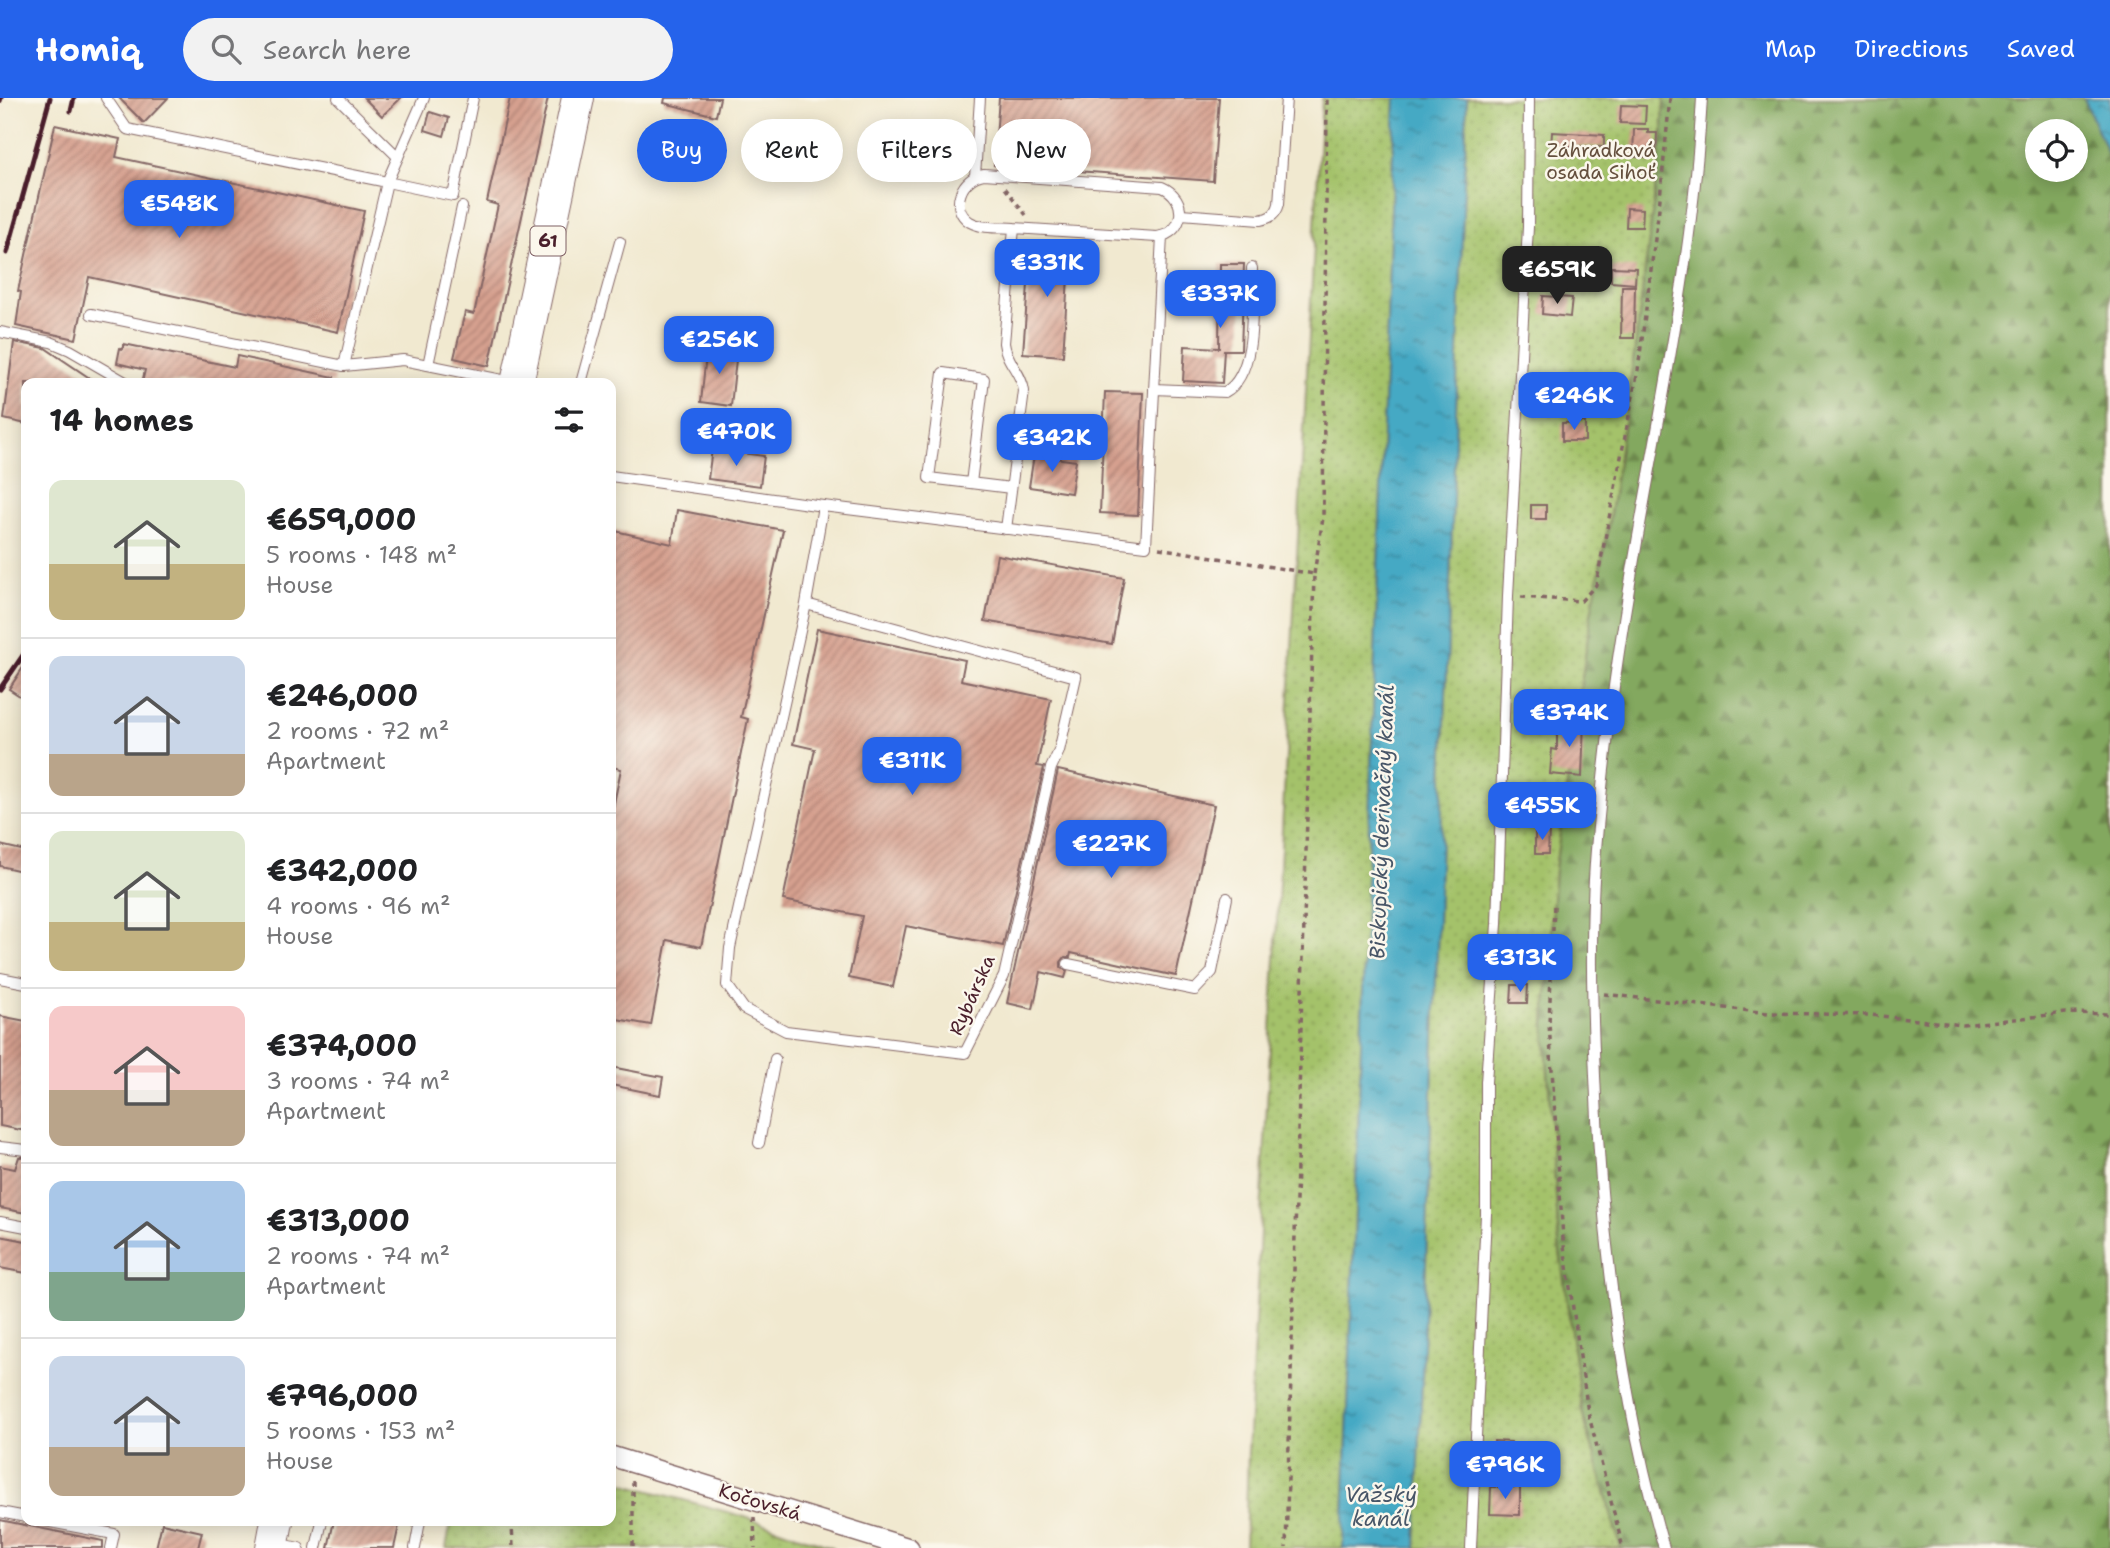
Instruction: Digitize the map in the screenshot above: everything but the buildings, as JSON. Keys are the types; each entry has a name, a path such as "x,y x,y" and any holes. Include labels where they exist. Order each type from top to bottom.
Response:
{"main road":[{"name":"61","path":"518,378 578,98"}],"street":[{"name":"Kočovská","path":"616,1458 909,1548"}],"lane":[{"path":"106,98 127,129 453,196 473,98"},
{"path":"338,98 398,158"},
{"path":"344,366 387,182 424,98"},
{"path":"977,145 980,98"},
{"path":"1181,214 1260,220 1276,213 1279,205 1286,98"},
{"path":"1471,1548 1486,1214 1486,1082 1497,924 1508,596 1528,227 1529,98"},
{"path":"1664,1548 1645,1482 1616,1328 1598,1164 1591,993 1595,863 1613,695 1688,251 1699,156 1702,98"},
{"path":"966,182 961,191 960,207 963,215 974,224 1162,236 1177,225 1181,214 1180,206 1175,195 1162,187 1091,182"},
{"path":"428,365 462,207"},
{"path":"1006,529 1024,391 1023,382 1005,353 1004,343 1014,228"},
{"path":"616,477 823,506 1146,546 1162,236"},
{"path":"582,378 620,242"},
{"path":"1154,389 1225,392 1232,388 1242,373 1249,351 1252,268"},
{"path":"91,314 344,366 403,360 492,378"},
{"path":"0,332 51,342 118,378"},
{"path":"971,483 984,379 943,373 929,478 1011,488"},
{"name":"Rybárska","path":"806,604 1076,677 1059,751 1051,768 1013,953 965,1053 786,1031 744,1009 727,985 730,948 806,604 823,506"},
{"path":"1068,964 1195,990 1212,972 1227,898"},
{"path":"0,978 21,982"},
{"path":"759,1143 775,1059"},
{"path":"0,1147 21,1149"},
{"path":"0,1222 21,1226"},
{"path":"0,1512 21,1516"},
{"path":"72,1526 114,1534 111,1548"},
{"path":"316,1548 321,1526"},
{"path":"415,1548 419,1526"}],"path":[{"path":"1286,1548 1314,574 1323,518 1328,98"},
{"path":"1508,596 1581,601 1596,585 1638,370 1670,98"},
{"path":"1001,182 1037,229"},
{"path":"1146,546 1314,574"},
{"path":"1554,906 1549,1023 1563,1239 1588,1412 1623,1548"},
{"path":"1591,993 1768,1013 1871,1015 1963,1025 2066,1013 2110,1014"},
{"path":"633,1478 633,1548"},
{"path":"754,1516 755,1548"},
{"path":"512,1526 513,1548"}],"green space":[{"path":"1322,98 1395,98 1343,1548 1245,1548 1248,1452"},
{"name":"Záhradková osada Sihoť","path":"1467,98 1664,98 1663,129 1635,349 1608,528 1592,611 1555,869 1545,1025 1559,1244 1582,1411 1621,1548 1416,1548"},
{"path":"1664,98 2084,98 2110,159 2110,1548 1621,1548 1582,1411 1559,1244 1545,1025 1555,869 1591,614 1608,528 1635,349 1663,129"},
{"path":"616,1481 745,1517 834,1548 446,1548 450,1526 616,1526"}],"water":[{"name":"Važský kanál","path":"1395,98 1467,98 1416,1548 1343,1548"},
{"path":"2084,98 2110,98 2110,159"}],"railway":[{"path":"7,253 50,98"},
{"path":"71,111 74,98"},
{"path":"0,689 21,658"}],"water label":[{"name":"Biskupický derivačný kanál","path":"1382,822"}]}
